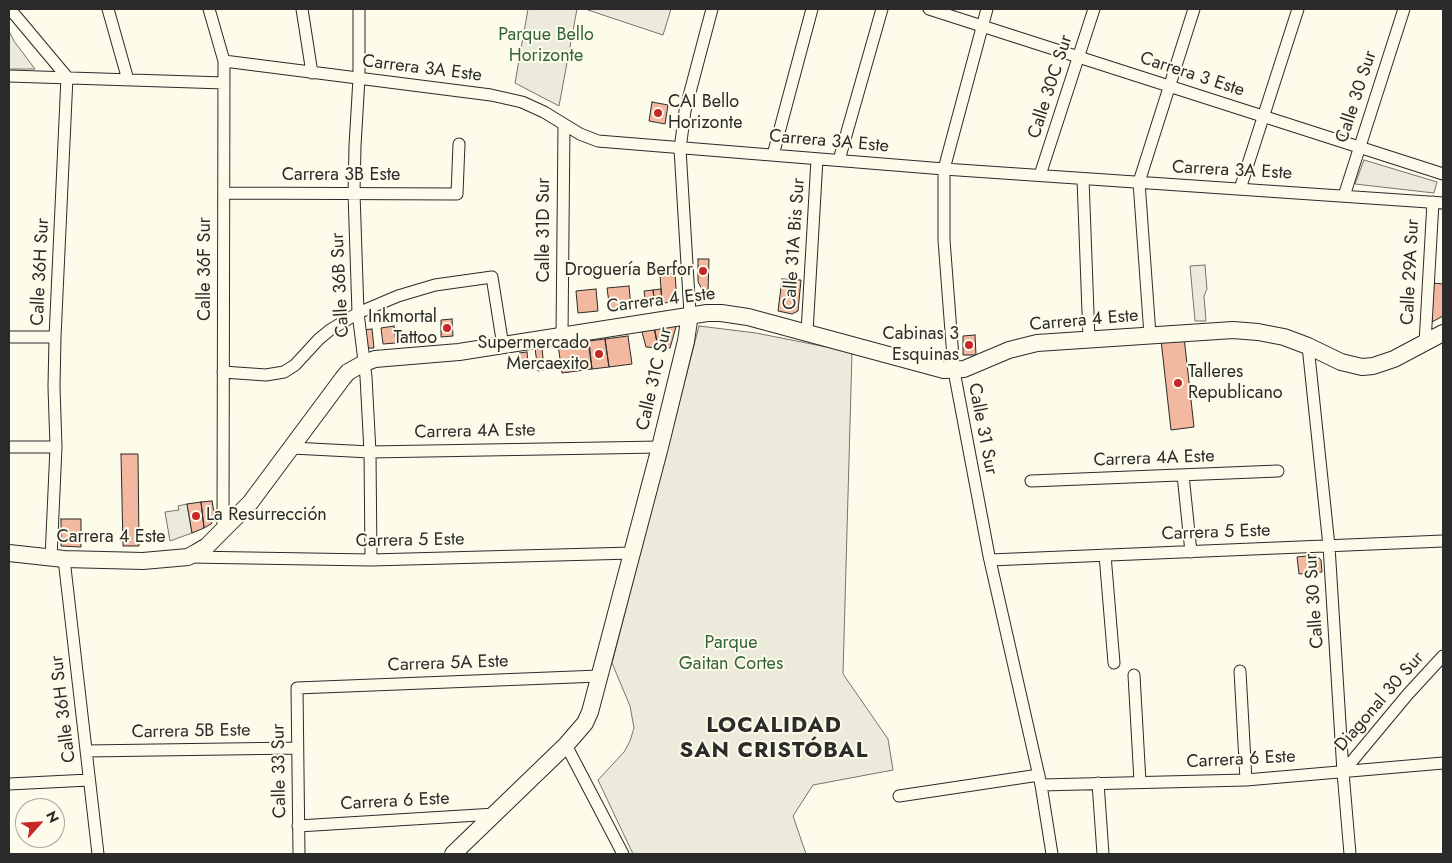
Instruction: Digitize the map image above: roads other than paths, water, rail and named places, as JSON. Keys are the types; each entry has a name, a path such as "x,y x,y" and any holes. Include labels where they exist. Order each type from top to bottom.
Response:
{"street":[{"path":"10,9 67,77"},
{"path":"108,9 128,80"},
{"name":"Calle 36F Sur","path":"209,9 224,61 224,531"},
{"path":"302,9 312,73"},
{"name":"Calle 36B Sur","path":"359,9 359,78 354,193 358,313 364,363 370,452 370,560"},
{"name":"Calle 31C Sur","path":"453,854 566,745 585,723 590,712 686,341 690,314 680,149 686,110 712,9"},
{"path":"773,155 812,9"},
{"path":"839,160 882,9"},
{"name":"Carrera 3 Este","path":"930,9 1443,174"},
{"name":"Calle 31 Sur","path":"987,9 981,25 944,169 944,240 954,371 990,560 1040,780 1052,854"},
{"name":"Calle 30C Sur","path":"1040,175 1094,9"},
{"path":"1150,335 1139,182 1194,9"},
{"path":"1240,189 1298,9"},
{"name":"Calle 30 Sur","path":"1344,196 1404,9"},
{"name":"Carrera 3A Este","path":"224,61 491,95 522,102 598,141 944,169 1438,202"},
{"path":"9,76 224,83"},
{"name":"Calle 36H Sur","path":"67,77 54,387 58,559 86,751 98,854"},
{"name":"Calle 31D Sur","path":"562,335 564,125"},
{"name":"Carrera 3B Este","path":"224,193 458,194 459,144"},
{"name":"Calle 31A Bis Sur","path":"807,332 817,159"},
{"path":"1083,179 1090,339"},
{"name":"Calle 29A Sur","path":"1425,343 1438,202"},
{"path":"224,372 266,375 284,372 295,365 330,330 358,313 398,296 436,285 492,277 503,346"},
{"name":"Carrera 4 Este","path":"9,553 58,559 155,561 188,557 207,546 250,503 348,372 364,363 380,359 503,346 690,314 707,313 735,315 807,332 936,369 954,371 975,366 1023,346 1051,341 1244,330 1284,337 1336,360 1362,367 1384,363 1443,333"},
{"path":"9,337 55,337"},
{"name":"Calle 30 Sur","path":"1308,346 1329,546 1350,854"},
{"path":"9,447 56,447"},
{"name":"Carrera 4A Este","path":"292,448 370,452 660,447"},
{"name":"Carrera 4A Este","path":"1031,481 1278,471"},
{"path":"1183,475 1191,552"},
{"name":"Carrera 5 Este","path":"990,560 1443,541"},
{"name":"Carrera 5 Este","path":"188,557 370,560 632,553"},
{"path":"1105,555 1114,663"},
{"name":"Diagonal 30 Sur","path":"1343,772 1408,694 1443,656"},
{"path":"1240,670 1246,780"},
{"path":"1134,675 1140,782"},
{"name":"Carrera 5A Este","path":"297,688 599,676"},
{"name":"Calle 33 Sur","path":"297,688 299,854"},
{"path":"566,745 623,854"},
{"name":"Carrera 5B Este","path":"86,751 297,748"},
{"name":"Carrera 6 Este","path":"898,796 1040,780 1098,783 1246,780 1443,763"},
{"path":"9,784 89,780"},
{"path":"1098,783 1103,854"},
{"name":"Carrera 6 Este","path":"298,826 494,814"}],"place":[{"name":"CAI Bello Horizonte","path":"658,113"},
{"name":"Droguería Berfor","path":"703,271"},
{"name":"Inkmortal Tattoo","path":"447,328"},
{"name":"Cabinas 3 Esquinas","path":"969,345"},
{"name":"Supermercado Mercaexito","path":"599,354"},
{"name":"Talleres Republicano","path":"1178,383"},
{"name":"La Resurrección","path":"196,516"}],"district":[{"name":"LOCALIDAD SAN CRISTÓBAL","path":"774,740"}],"park label":[{"name":"Parque Bello Horizonte","path":"546,46"},
{"name":"Parque Gaitan Cortes","path":"731,654"}]}
